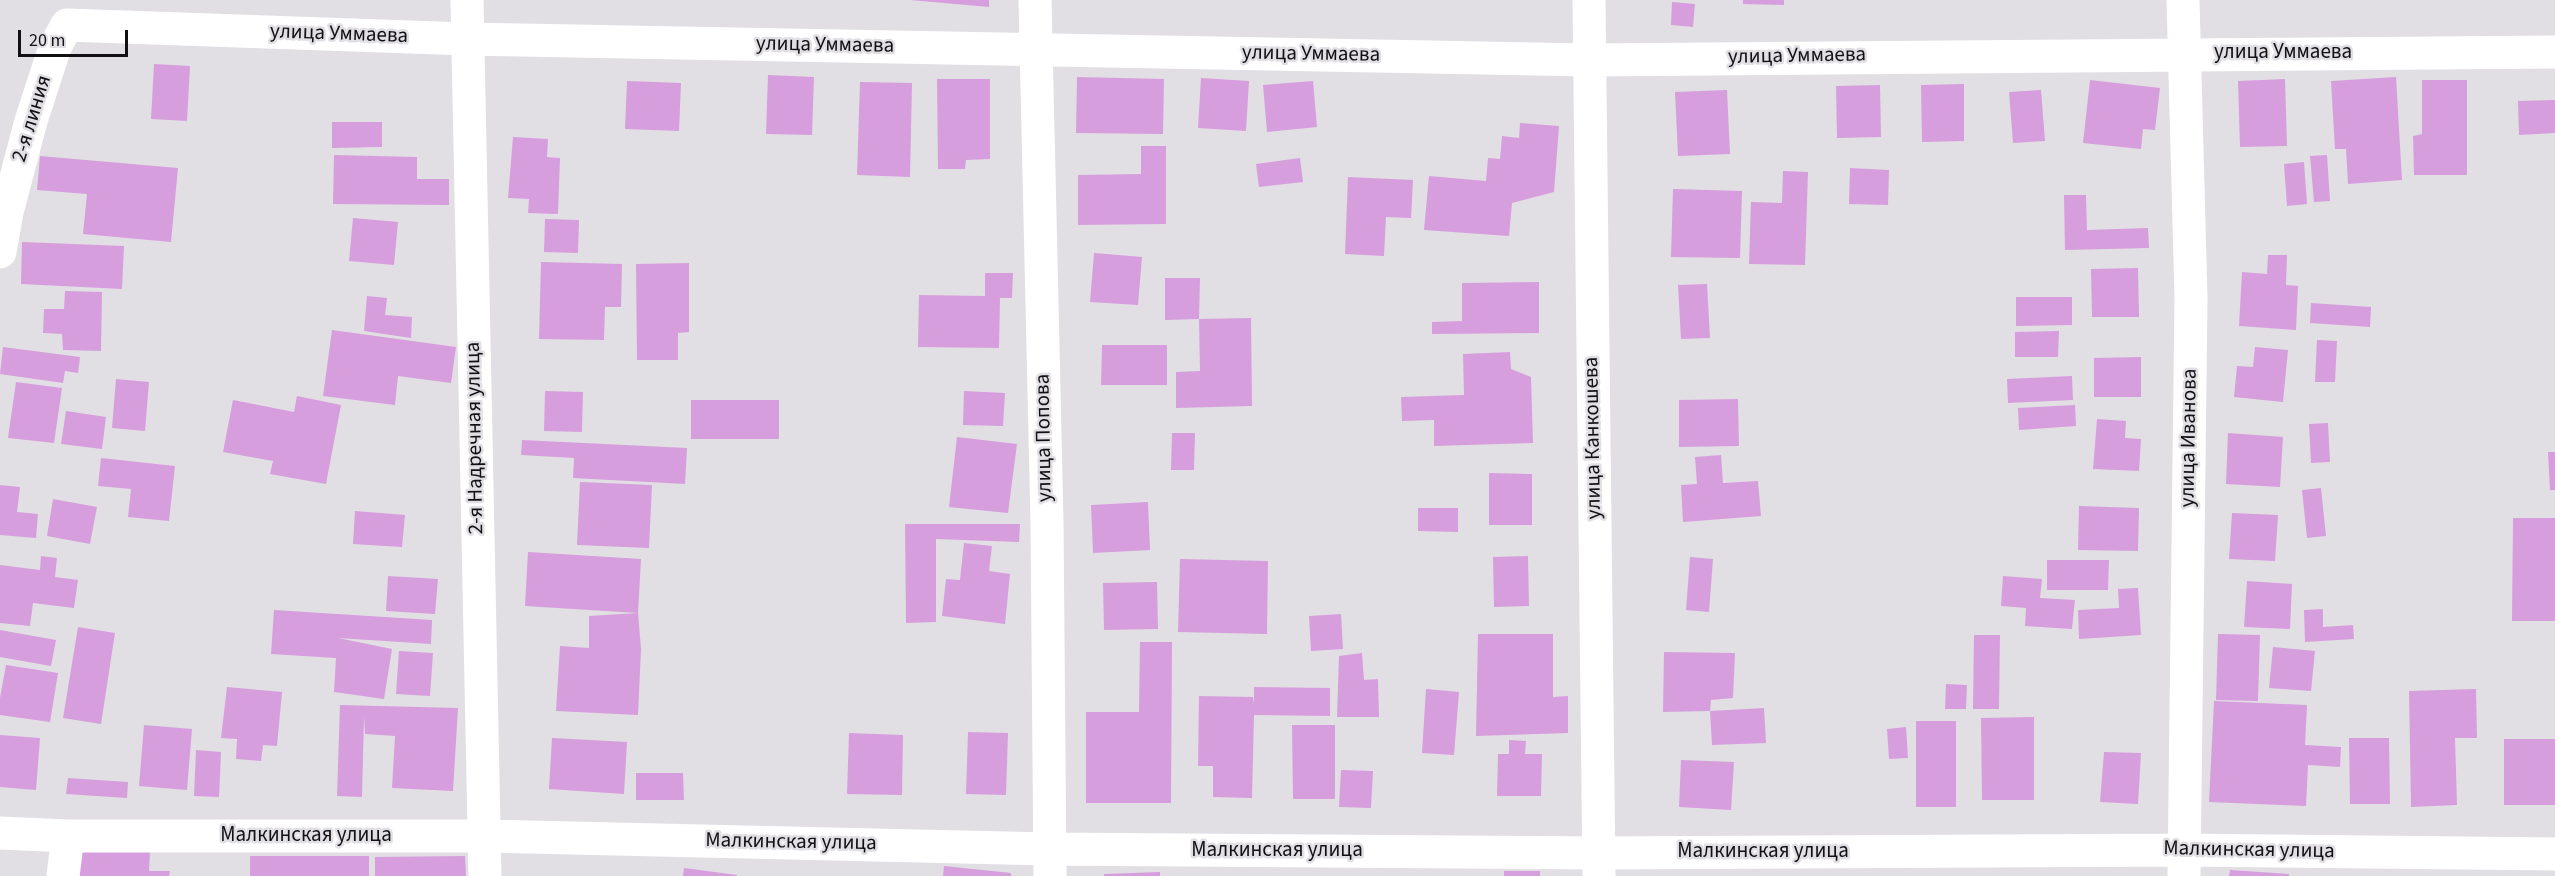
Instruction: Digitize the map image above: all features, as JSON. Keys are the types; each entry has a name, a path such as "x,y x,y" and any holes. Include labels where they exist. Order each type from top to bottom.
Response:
{"street":[{"name":"2-я Надречная улица","path":"467,0 485,876"},
{"name":"улица Попова","path":"1035,0 1047,521 1050,862"},
{"name":"улица Канкошева","path":"1589,0 1599,864"},
{"name":"улица Иванова","path":"2183,0 2192,298 2184,863"},
{"name":"улица Уммаева","path":"67,25 467,39 1589,60 2184,53 2555,52"},
{"name":"2-я линия","path":"0,252 7,212 31,121 55,47 67,25"},
{"name":"Малкинская улица","path":"0,833 68,836 485,836 1050,862 2184,863 2555,854"},
{"path":"63,876 68,836"}],"building":[{"path":"910,0 989,0 989,7"},
{"path":"1743,0 1784,0 1784,5 1743,4"},
{"path":"1672,2 1695,4 1693,27 1671,25"},
{"path":"154,64 190,66 187,121 151,119"},
{"path":"768,75 814,77 812,135 766,134"},
{"path":"1077,77 1164,79 1163,134 1076,133"},
{"path":"2396,77 2402,180 2348,184 2346,149 2335,149 2331,81"},
{"path":"1201,78 1249,81 1246,131 1198,128"},
{"path":"937,79 990,79 990,159 966,160 965,169 938,169"},
{"path":"2285,79 2287,146 2240,147 2238,81"},
{"path":"2090,80 2160,88 2155,130 2143,129 2141,149 2083,143"},
{"path":"2422,80 2467,80 2467,175 2414,175 2413,136 2422,134"},
{"path":"627,81 681,83 679,131 625,129"},
{"path":"1313,81 1317,127 1267,132 1263,85"},
{"path":"860,82 912,83 910,177 857,175"},
{"path":"1964,84 1964,141 1922,142 1921,85"},
{"path":"1880,85 1881,137 1837,138 1836,86"},
{"path":"1727,90 1730,154 1678,156 1675,92"},
{"path":"2041,90 2045,141 2013,143 2009,92"},
{"path":"2555,100 2555,133 2519,135 2518,101"},
{"path":"332,122 382,122 382,147 332,148"},
{"path":"1520,123 1559,126 1554,192 1512,203 1509,236 1424,230 1429,176 1486,181 1488,158 1500,159 1502,136 1519,138"},
{"path":"513,137 548,139 547,157 560,158 558,214 528,213 529,199 508,198"},
{"path":"1141,146 1166,146 1166,224 1078,225 1078,175 1141,174"},
{"path":"334,155 417,157 417,179 449,179 449,205 333,204"},
{"path":"2327,155 2330,201 2314,202 2310,156"},
{"path":"40,156 178,168 171,242 83,234 87,194 37,190"},
{"path":"1300,158 1303,182 1259,187 1256,164"},
{"path":"2304,162 2307,204 2287,206 2284,164"},
{"path":"1850,168 1889,170 1888,205 1849,204"},
{"path":"1783,171 1808,172 1805,265 1749,264 1751,202 1782,203"},
{"path":"1348,177 1413,180 1411,218 1386,217 1384,256 1345,254"},
{"path":"1673,189 1742,191 1740,258 1671,257"},
{"path":"2064,195 2086,195 2087,230 2148,228 2149,248 2065,250"},
{"path":"353,218 398,222 394,265 349,261"},
{"path":"545,219 579,220 578,253 544,252"},
{"path":"22,242 124,246 122,289 21,284"},
{"path":"1094,253 1142,257 1138,305 1090,302"},
{"path":"2268,255 2287,255 2286,285 2298,286 2296,330 2239,326 2242,272 2267,274"},
{"path":"541,262 622,264 621,307 605,307 604,340 539,339"},
{"path":"689,263 689,332 678,333 678,360 637,360 636,264"},
{"path":"2138,268 2139,317 2092,317 2091,269"},
{"path":"985,273 1013,273 1012,298 1000,298 999,348 918,347 919,295 985,296"},
{"path":"1165,278 1200,278 1199,319 1165,320"},
{"path":"1539,282 1539,333 1432,334 1432,322 1462,321 1462,283"},
{"path":"1707,284 1710,338 1681,339 1678,285"},
{"path":"65,291 102,292 101,351 63,350 62,334 43,333 44,309 64,309"},
{"path":"367,296 387,298 385,315 412,317 411,338 364,331"},
{"path":"2016,297 2072,297 2072,325 2016,326"},
{"path":"2311,303 2371,307 2370,327 2310,323"},
{"path":"1251,318 1252,406 1176,408 1176,372 1200,371 1199,319"},
{"path":"332,330 456,347 451,383 398,376 395,405 323,396"},
{"path":"2059,331 2058,357 2015,357 2015,332"},
{"path":"2317,340 2337,341 2335,382 2315,382"},
{"path":"1102,345 1167,345 1167,385 1101,385"},
{"path":"3,347 80,357 78,373 65,371 63,383 0,374"},
{"path":"2255,347 2288,350 2283,402 2234,397 2237,366 2253,367"},
{"path":"1510,352 1511,369 1531,377 1533,443 1434,446 1434,420 1402,421 1401,397 1464,395 1463,354"},
{"path":"2141,357 2141,397 2094,397 2094,358"},
{"path":"2072,376 2073,400 2008,403 2007,379"},
{"path":"116,379 149,382 145,431 112,428"},
{"path":"16,382 62,388 54,443 8,438"},
{"path":"545,391 583,392 582,432 544,431"},
{"path":"964,391 1005,393 1003,426 963,425"},
{"path":"297,396 341,405 326,484 270,474 273,461 223,452 233,400 294,412"},
{"path":"1738,399 1739,446 1679,447 1679,400"},
{"path":"691,400 779,400 779,439 691,439"},
{"path":"2075,405 2076,426 2019,430 2018,408"},
{"path":"66,411 106,417 102,449 61,444"},
{"path":"2097,419 2126,421 2125,438 2141,439 2139,471 2093,469"},
{"path":"2328,423 2330,462 2311,463 2309,424"},
{"path":"1172,433 1195,433 1194,470 1171,470"},
{"path":"2228,433 2283,437 2280,487 2226,484"},
{"path":"957,437 1017,444 1008,513 949,507"},
{"path":"522,440 687,448 685,484 573,478 574,458 521,455"},
{"path":"2548,452 2555,452 2555,490 2550,490"},
{"path":"1721,455 1723,483 1758,481 1761,516 1683,522 1681,485 1697,484 1695,457"},
{"path":"101,458 175,466 169,521 128,517 131,489 98,486"},
{"path":"1489,473 1532,474 1532,525 1489,525"},
{"path":"580,482 652,485 649,548 577,545"},
{"path":"0,485 20,487 17,512 38,514 36,538 0,535"},
{"path":"2321,488 2326,536 2307,538 2302,490"},
{"path":"53,499 97,507 90,544 47,536"},
{"path":"1148,502 1150,550 1093,553 1091,505"},
{"path":"2079,506 2139,508 2138,551 2078,550"},
{"path":"1418,508 1458,508 1458,532 1418,531"},
{"path":"355,511 405,515 402,547 353,544"},
{"path":"2232,513 2278,515 2275,561 2229,559"},
{"path":"2513,518 2555,518 2555,621 2512,621"},
{"path":"905,524 1020,524 1019,542 936,539 936,622 906,623"},
{"path":"964,543 992,546 989,571 1010,574 1005,624 942,616 946,579 960,580"},
{"path":"528,552 641,559 638,613 525,606"},
{"path":"41,556 57,558 55,577 78,580 74,608 33,603 30,626 0,623 0,565 40,570"},
{"path":"1528,556 1529,606 1494,607 1493,557"},
{"path":"1690,557 1713,559 1709,612 1686,610"},
{"path":"1180,559 1268,561 1267,634 1178,632"},
{"path":"2047,560 2109,560 2108,590 2047,590"},
{"path":"388,576 438,579 435,614 386,611"},
{"path":"2003,576 2042,579 2040,598 2075,600 2072,629 2025,626 2026,608 2001,606"},
{"path":"2247,581 2292,584 2290,629 2244,627"},
{"path":"1157,582 1158,629 1104,630 1103,583"},
{"path":"2138,588 2141,635 2079,639 2078,610 2119,608 2118,589"},
{"path":"2323,609 2323,627 2353,625 2354,639 2305,642 2304,610"},
{"path":"274,610 432,620 431,644 338,638 392,649 384,699 334,692 336,658 271,654"},
{"path":"638,613 641,649 638,715 556,711 560,646 589,648 589,616"},
{"path":"1341,614 1343,649 1311,651 1309,616"},
{"path":"78,627 115,633 101,724 63,718"},
{"path":"0,630 56,640 51,666 0,657"},
{"path":"1478,634 1553,634 1553,697 1568,696 1568,733 1476,736"},
{"path":"2218,634 2260,635 2258,701 2216,700"},
{"path":"1974,635 2000,635 1999,709 1973,709"},
{"path":"1140,642 1172,642 1171,803 1086,803 1086,712 1139,712"},
{"path":"2273,647 2315,651 2311,691 2269,688"},
{"path":"399,651 433,653 430,696 396,694"},
{"path":"1664,652 1735,653 1733,698 1711,700 1710,711 1663,712"},
{"path":"1362,653 1364,680 1378,679 1379,717 1337,717 1339,656"},
{"path":"6,665 58,673 50,722 0,715 0,698"},
{"path":"1946,684 1967,685 1966,709 1945,709"},
{"path":"227,687 282,692 277,746 263,745 261,761 236,759 237,739 221,738"},
{"path":"1254,687 1330,688 1330,716 1254,715 1252,798 1213,797 1213,766 1198,766 1199,696 1253,697 1254,704"},
{"path":"1426,689 1459,692 1454,755 1422,753"},
{"path":"2476,689 2477,738 2455,738 2457,805 2411,807 2409,691"},
{"path":"2214,701 2307,705 2305,745 2341,747 2340,767 2308,765 2306,806 2209,802"},
{"path":"340,705 458,708 453,791 392,788 395,736 365,734 364,716 362,797 337,796"},
{"path":"1764,708 1766,743 1712,745 1710,711"},
{"path":"2034,717 2034,800 1982,800 1981,718"},
{"path":"1916,721 1956,721 1956,807 1916,807"},
{"path":"144,725 192,729 187,790 139,786"},
{"path":"1292,725 1335,725 1335,799 1293,799"},
{"path":"1906,727 1908,758 1889,759 1887,729"},
{"path":"968,732 1008,733 1006,795 966,794"},
{"path":"849,733 903,735 902,795 847,794"},
{"path":"0,735 40,738 36,790 0,787"},
{"path":"552,738 627,742 624,794 549,789"},
{"path":"2349,738 2389,738 2390,804 2350,804"},
{"path":"2504,739 2555,739 2555,805 2504,805"},
{"path":"1509,740 1526,741 1525,754 1542,754 1541,796 1497,796 1498,754 1509,754"},
{"path":"196,750 221,752 219,797 194,796"},
{"path":"2104,752 2141,753 2138,804 2100,802"},
{"path":"1681,760 1734,762 1731,810 1679,807"},
{"path":"1341,770 1373,771 1371,808 1339,807"},
{"path":"636,773 683,773 684,800 636,800"},
{"path":"68,778 128,782 127,798 66,794"},
{"path":"79,848 150,851 149,871 170,871 169,876 77,876"},
{"path":"250,856 369,856 369,876 250,876"},
{"path":"465,856 466,876 375,876 375,857"},
{"path":"944,866 1011,873 1011,876 943,876"},
{"path":"684,868 737,875 737,876 683,876"},
{"path":"2230,870 2289,874 2289,876 2229,876"},
{"path":"1504,871 1540,871 1540,876 1504,876"},
{"path":"1160,872 1160,876 1104,876 1104,874"}]}
